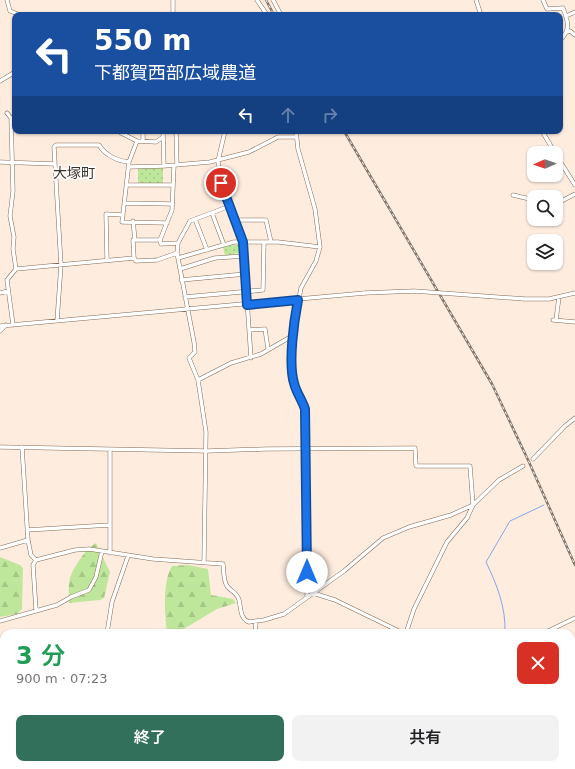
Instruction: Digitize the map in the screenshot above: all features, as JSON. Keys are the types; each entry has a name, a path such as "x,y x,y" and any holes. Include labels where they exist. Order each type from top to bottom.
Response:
{"street":[{"path":"7,0 10,11 12,12"},
{"path":"173,0 173,12"},
{"path":"257,0 264,12"},
{"path":"273,0 279,12"},
{"path":"476,0 480,12"},
{"path":"543,0 547,9 561,7 566,16 567,32 563,37"},
{"path":"566,16 575,12"},
{"path":"567,32 570,31 575,35"},
{"path":"0,81 12,74"},
{"path":"7,113 10,118 13,191 10,216 14,237 13,249 16,269"},
{"path":"123,134 137,141 156,142 163,137"},
{"path":"143,134 143,141"},
{"path":"160,240 172,210 173,185 176,165 176,134"},
{"path":"224,134 218,161 221,183 243,242 244,274 251,358"},
{"path":"544,134 550,146"},
{"path":"163,137 164,166"},
{"path":"128,167 164,166 218,161 249,152 278,137 296,137 315,209 320,247 316,261 301,288 292,336 293,376 295,387 305,409 307,597"},
{"path":"137,141 128,167 122,222 133,221 168,223"},
{"path":"57,321 61,265 54,147 56,145 99,145 103,152 114,158 129,162"},
{"path":"0,162 55,164"},
{"path":"563,166 575,185"},
{"path":"127,185 173,185"},
{"path":"563,200 575,194"},
{"path":"513,195 527,198"},
{"path":"125,203 172,204"},
{"path":"204,562 207,451 206,432 198,380 189,358 195,352 181,280 178,243 190,221 230,206"},
{"path":"212,213 224,245"},
{"path":"107,260 106,214 123,215"},
{"path":"196,219 207,250"},
{"path":"234,220 266,220 271,242"},
{"path":"133,221 135,240 133,240 134,258"},
{"path":"135,240 160,240"},
{"path":"160,240 161,244 178,243"},
{"path":"13,325 7,280 16,269 134,258 136,261 150,261 243,242 271,242 320,247"},
{"path":"185,297 263,290 264,242"},
{"path":"180,269 215,258 244,256"},
{"path":"181,280 244,274"},
{"path":"0,293 8,291"},
{"path":"0,326 247,305 365,293 414,291 525,299 559,297 575,293"},
{"path":"559,297 554,320 575,322"},
{"path":"0,331 6,325"},
{"path":"249,330 265,329 268,349"},
{"path":"198,380 232,363 251,358 292,336"},
{"path":"533,459 574,420"},
{"path":"0,447 207,451 306,448 415,448 416,466 469,465 471,467 473,505"},
{"path":"22,447 28,540 31,554 36,560"},
{"path":"110,450 110,553"},
{"path":"406,629 447,542 467,518 473,505 479,497 499,480 524,466"},
{"path":"36,610 33,565 36,560 75,550 89,549 128,556 223,564 227,587 234,591 239,598 243,617 246,621 256,622 284,614 344,571 384,538 409,527 451,515 473,505"},
{"path":"27,530 109,525"},
{"path":"0,548 28,540"},
{"path":"0,621 57,605 89,590 96,577 102,552"},
{"path":"108,629 112,602 128,556"},
{"path":"313,593 335,600 396,629"},
{"path":"552,629 575,618"},
{"path":"255,629 256,622"}],"green space":[{"path":"138,168 163,168 163,183 138,183"},
{"path":"240,244 242,252 225,256 223,247"},
{"path":"96,543 110,572 104,598 100,600 69,603 69,584 72,573 84,554"},
{"path":"0,557 20,565 23,568 22,609 17,614 0,617"},
{"path":"188,565 208,569 211,595 233,599 236,603 217,609 184,629 167,629 165,589 172,566"}],"waterway":[{"path":"505,629 504,614 500,596 486,562 510,521 544,505"}],"railway":[{"path":"266,0 272,12"},
{"path":"346,134 492,384 575,565"}],"district":[{"name":"大塚町","path":"74,173"}],"route":[{"path":"221,183 243,242 247,305 298,300 292,336 293,376 295,387 301,397 305,409 306,420 307,572"}]}
